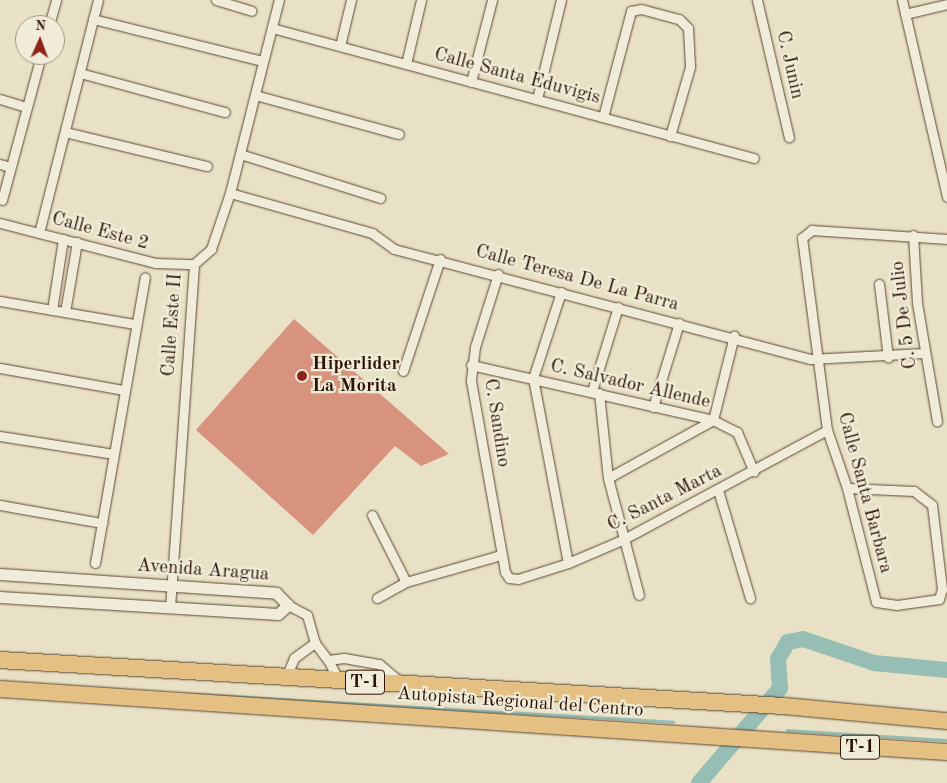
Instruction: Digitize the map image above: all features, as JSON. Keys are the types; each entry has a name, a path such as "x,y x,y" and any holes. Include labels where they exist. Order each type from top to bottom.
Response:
{"highway":[{"name":"Autopista Regional del Centro","path":"0,660 784,706 947,721"},
{"name":"Autopista Regional del Centro","path":"0,689 947,752"}],"street":[{"path":"52,15 56,0"},
{"path":"39,233 98,0"},
{"path":"216,0 252,11"},
{"name":"Calle Este II","path":"170,608 194,264 211,250 230,193 279,0"},
{"path":"340,46 351,0"},
{"path":"406,64 421,0"},
{"path":"471,82 492,0"},
{"path":"537,99 561,0"},
{"name":"C. Junin","path":"757,0 789,137"},
{"path":"902,0 947,197"},
{"path":"906,14 947,4"},
{"path":"603,117 629,14 634,10 679,19 686,24 690,67 670,136"},
{"path":"93,19 263,61"},
{"name":"Calle Santa Eduvigis","path":"272,28 754,158"},
{"path":"2,200 38,65"},
{"path":"80,73 225,112"},
{"path":"255,95 399,134"},
{"path":"0,99 27,107"},
{"path":"64,132 207,166"},
{"path":"240,154 380,198"},
{"path":"0,164 10,167"},
{"name":"Calle Teresa De La Parra","path":"230,193 372,233 394,249 498,274 819,360 888,357 924,353"},
{"name":"Calle Este 2","path":"0,223 156,263 194,264"},
{"name":"Calle Santa Barbara","path":"847,488 914,491 932,505 942,595 935,601 887,605 876,602 847,488 827,430 802,246 805,232 913,235"},
{"path":"913,235 947,239"},
{"name":"C. 5 De Julio","path":"913,235 915,291 937,421"},
{"path":"52,310 63,239"},
{"path":"64,312 77,242"},
{"path":"403,372 440,259"},
{"name":"C. Sandino","path":"498,274 471,364 471,381 501,555 509,578"},
{"path":"95,563 135,324 145,277"},
{"path":"879,284 888,357"},
{"path":"561,292 533,378 568,564"},
{"path":"0,301 135,324"},
{"path":"618,307 595,392 608,478 622,540 639,595"},
{"path":"653,407 679,323"},
{"path":"608,478 713,420 734,336"},
{"name":"C. Salvador Allende","path":"471,364 713,420 737,432 754,472"},
{"path":"0,368 124,390"},
{"name":"C. Santa Marta","path":"509,578 518,579 568,564 622,540 754,472 827,430"},
{"path":"0,436 114,454"},
{"path":"718,490 750,598"},
{"path":"0,505 102,523"},
{"path":"372,514 406,582"},
{"path":"377,598 406,582 501,555"},
{"name":"Avenida Aragua","path":"0,574 276,593 288,604 278,614 0,597"},
{"path":"288,604 307,615 315,643 328,660 339,681"},
{"path":"286,677 294,658 315,643"},
{"path":"328,660 344,658 379,664 404,684"}],"building":[{"name":"Hiperlider La Morita","path":"294,319 449,454 421,466 395,446 313,535 196,430"}],"waterway":[{"path":"699,783 780,688 778,659 788,642 803,639 874,663 947,670"},
{"path":"194,694 673,722"},
{"path":"787,730 947,740"}],"place":[{"name":"Hiperlider La Morita","path":"302,376"}]}
